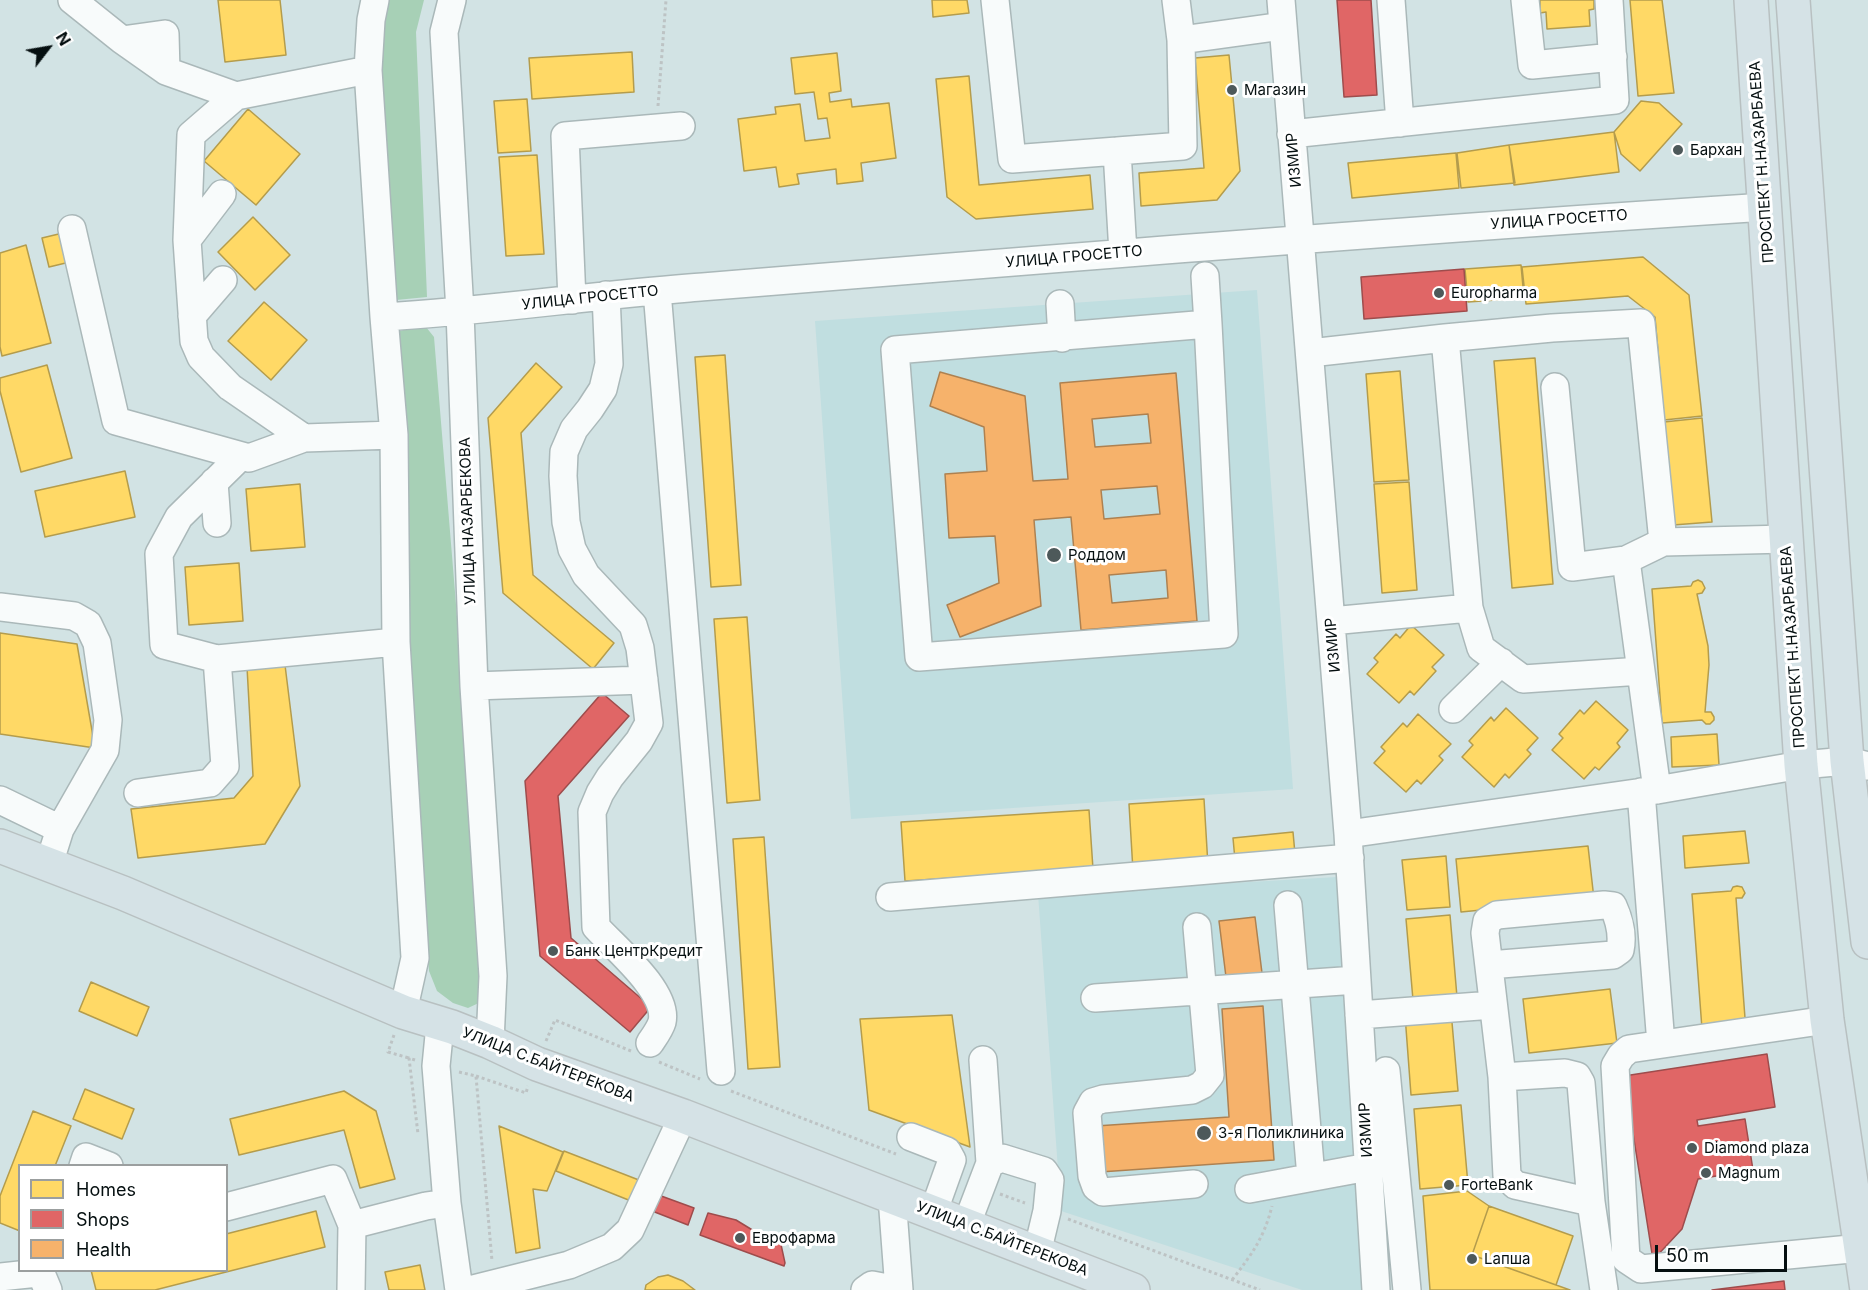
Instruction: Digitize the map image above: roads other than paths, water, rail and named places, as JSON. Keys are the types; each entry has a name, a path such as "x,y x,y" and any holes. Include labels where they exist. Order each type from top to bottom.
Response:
{"main road":[{"name":"ПРОСПЕКТ Н.НАЗАРБАЕВА","path":"1751,0 1801,765 1827,1020 1867,1290"},
{"path":"1792,0 1858,764 1868,942"},
{"name":"УЛИЦА С.БАЙТЕРЕКОВА","path":"0,846 134,897 403,1012 452,1027 537,1064 683,1116 1037,1253 1114,1287"}],"street":[{"path":"72,0 166,71 236,96"},
{"path":"375,0 371,20 368,70 394,435 396,642 415,958 403,1012"},
{"name":"УЛИЦА НАЗАРБЕКОВА","path":"452,0 444,32 460,312 474,686 493,976 490,1042"},
{"path":"995,0 1012,159 1183,146 1181,40 1176,0"},
{"path":"1391,0 1400,123"},
{"path":"1525,0 1532,65 1613,57"},
{"path":"1291,134 1616,100 1609,0"},
{"path":"1181,40 1282,13"},
{"name":"ИЗМИР","path":"1282,13 1349,846 1376,1290"},
{"path":"304,438 201,357 194,341 187,240 190,135 236,96 368,70"},
{"path":"572,300 565,136 669,127"},
{"path":"1117,151 1123,254"},
{"path":"187,240 222,194"},
{"name":"УЛИЦА ГРОСЕТТО","path":"384,317 460,312 606,295 1300,239 1766,207"},
{"path":"72,229 116,421 249,458 304,438 394,435"},
{"path":"1206,276 1224,634 919,657 895,350 1062,338 1208,324"},
{"path":"192,316 223,280"},
{"path":"657,291 719,1081"},
{"path":"606,295 609,364 603,389 590,410 574,429 564,452 563,476 566,522 572,549 586,575 633,625 640,648 649,723 639,741 600,793 592,812 592,843 596,927 646,978 661,1003 662,1022 645,1051"},
{"path":"1060,304 1062,338"},
{"path":"1310,353 1552,328 1641,323 1663,542"},
{"path":"1445,338 1469,608 1481,648 1523,679 1641,671"},
{"path":"1555,387 1572,567 1626,560 1663,542 1786,538"},
{"path":"240,457 178,517 159,554 164,645 217,659 396,642"},
{"path":"214,482 217,523"},
{"path":"1626,560 1641,671 1661,1044"},
{"path":"0,607 74,616 88,624 97,643 108,720 105,750 60,829 49,864"},
{"path":"1331,621 1469,608"},
{"path":"138,793 210,783 225,766 217,659"},
{"path":"1453,709 1501,662"},
{"path":"474,686 644,681"},
{"path":"890,897 1349,846 1801,765 1858,764"},
{"path":"0,800 60,829"},
{"path":"1288,905 1311,1178"},
{"path":"1489,965 1613,955 1620,950 1622,942 1617,914 1613,906 1604,905 1497,915 1487,921 1485,933 1502,1077 1507,1176 1515,1185 1592,1202"},
{"path":"1194,1184 1103,1192 1096,1187 1092,1176 1086,1113 1092,1102 1103,1099 1192,1090 1203,1085 1210,1075 1197,927"},
{"path":"1095,998 1357,980"},
{"path":"1359,1015 1493,1005"},
{"path":"1827,1020 1629,1049 1621,1056 1615,1065 1626,1259 1641,1269 1861,1248"},
{"path":"440,1025 436,1066 447,1203 459,1290"},
{"path":"983,1060 986,1175"},
{"path":"1386,1071 1407,1290"},
{"path":"1502,1077 1565,1073 1577,1076 1581,1083 1592,1202 1604,1290"},
{"path":"469,1290 569,1265 612,1247 630,1230 683,1116"},
{"path":"908,1147 947,1151 952,1160 933,1213"},
{"path":"84,1164 86,1157 104,1164"},
{"path":"966,1226 986,1175 1002,1158 1044,1171 1050,1180 1047,1211 1037,1253"},
{"path":"1249,1189 1368,1167"},
{"path":"228,1206 333,1179 352,1225 351,1290"},
{"path":"865,1290 872,1285 899,1290 892,1197"},
{"path":"352,1225 426,1206 447,1203"},
{"path":"0,1277 38,1273 48,1290"}],"place":[{"name":"Магазин","path":"1232,90"},
{"name":"Бархан","path":"1678,150"},
{"name":"Europharma","path":"1439,293"},
{"name":"Роддом","path":"1054,555"},
{"name":"Банк ЦентрКредит","path":"553,951"},
{"name":"3-я Поликлиника","path":"1204,1133"},
{"name":"Diamond plaza","path":"1692,1148"},
{"name":"Magnum","path":"1706,1173"},
{"name":"ForteBank","path":"1449,1185"},
{"name":"Еврофарма","path":"740,1238"},
{"name":"Lапша","path":"1472,1259"}]}
